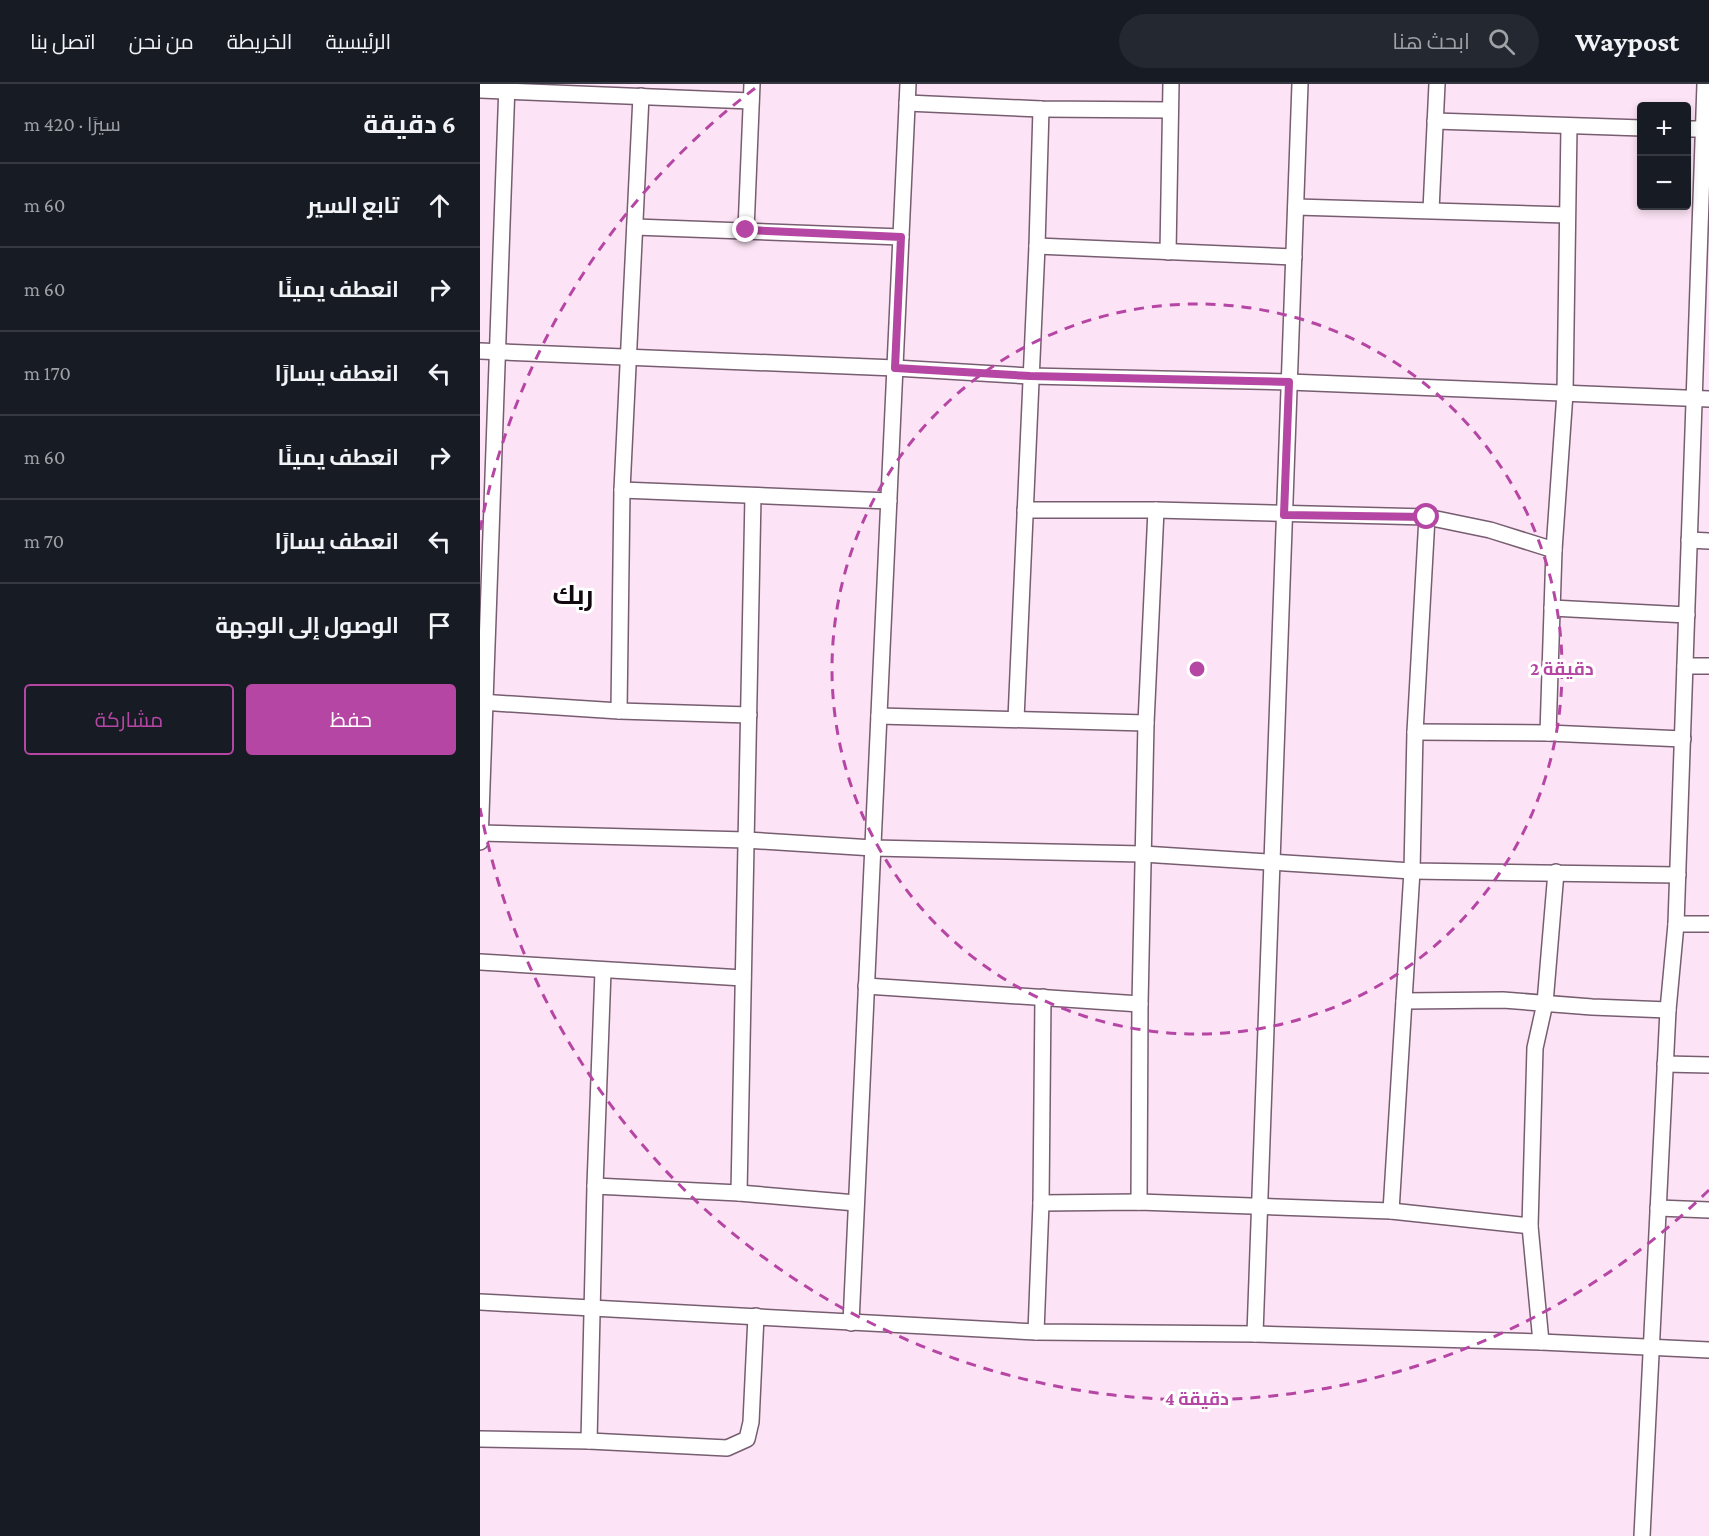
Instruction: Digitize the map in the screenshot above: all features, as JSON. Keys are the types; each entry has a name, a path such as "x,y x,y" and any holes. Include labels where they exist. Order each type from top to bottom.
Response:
{"street":[{"path":"746,230 752,84"},
{"path":"851,1323 908,84"},
{"path":"1167,252 1171,84"},
{"path":"1255,1334 1300,84"},
{"path":"1431,210 1437,84"},
{"path":"1642,1536 1668,1010 1676,924 1689,540 1702,399 1706,84"},
{"path":"480,90 507,87 640,96 751,100"},
{"path":"480,842 482,702 507,87"},
{"path":"619,711 622,490 630,356 640,96"},
{"path":"907,103 1041,109 1170,110"},
{"path":"1016,719 1041,109"},
{"path":"1435,121 1637,128"},
{"path":"1548,733 1554,550 1565,393 1569,126"},
{"path":"1691,129 1704,129"},
{"path":"1296,207 1567,215"},
{"path":"635,227 901,237"},
{"path":"1037,246 1294,257"},
{"path":"480,351 895,368 1030,376 1289,382 1702,399"},
{"path":"622,490 889,501"},
{"path":"738,1193 753,496"},
{"path":"1024,510 1156,510 1427,517 1490,530 1554,550"},
{"path":"1139,1202 1140,1004 1146,723 1156,510"},
{"path":"1391,1211 1412,871 1414,732 1427,517"},
{"path":"1689,540 1709,541"},
{"path":"1552,608 1687,615"},
{"path":"1685,666 1709,666"},
{"path":"482,702 619,711 749,715"},
{"path":"879,716 1146,723"},
{"path":"1414,732 1548,733 1683,739"},
{"path":"480,833 746,840 873,848 1143,854 1412,871 1678,875"},
{"path":"1541,1342 1530,1226 1535,1048 1545,1003 1556,872"},
{"path":"1676,924 1709,924"},
{"path":"480,962 743,978"},
{"path":"589,1441 603,971"},
{"path":"867,986 1140,1004"},
{"path":"1036,1332 1041,1203 1043,997"},
{"path":"1404,1001 1503,1000 1668,1010"},
{"path":"1665,1064 1709,1065"},
{"path":"595,1186 738,1193 856,1203"},
{"path":"1041,1203 1139,1202 1391,1211 1530,1226"},
{"path":"1658,1208 1709,1210"},
{"path":"480,1302 592,1310 756,1316 1036,1332 1255,1334 1541,1342 1709,1350"},
{"path":"480,1438 727,1448 747,1439 751,1422 756,1316"}],"district":[{"name":"ربك","path":"573,595"}],"route":[{"path":"746,230 901,237 895,368 1030,376 1289,382 1284,515 1427,517"}]}
